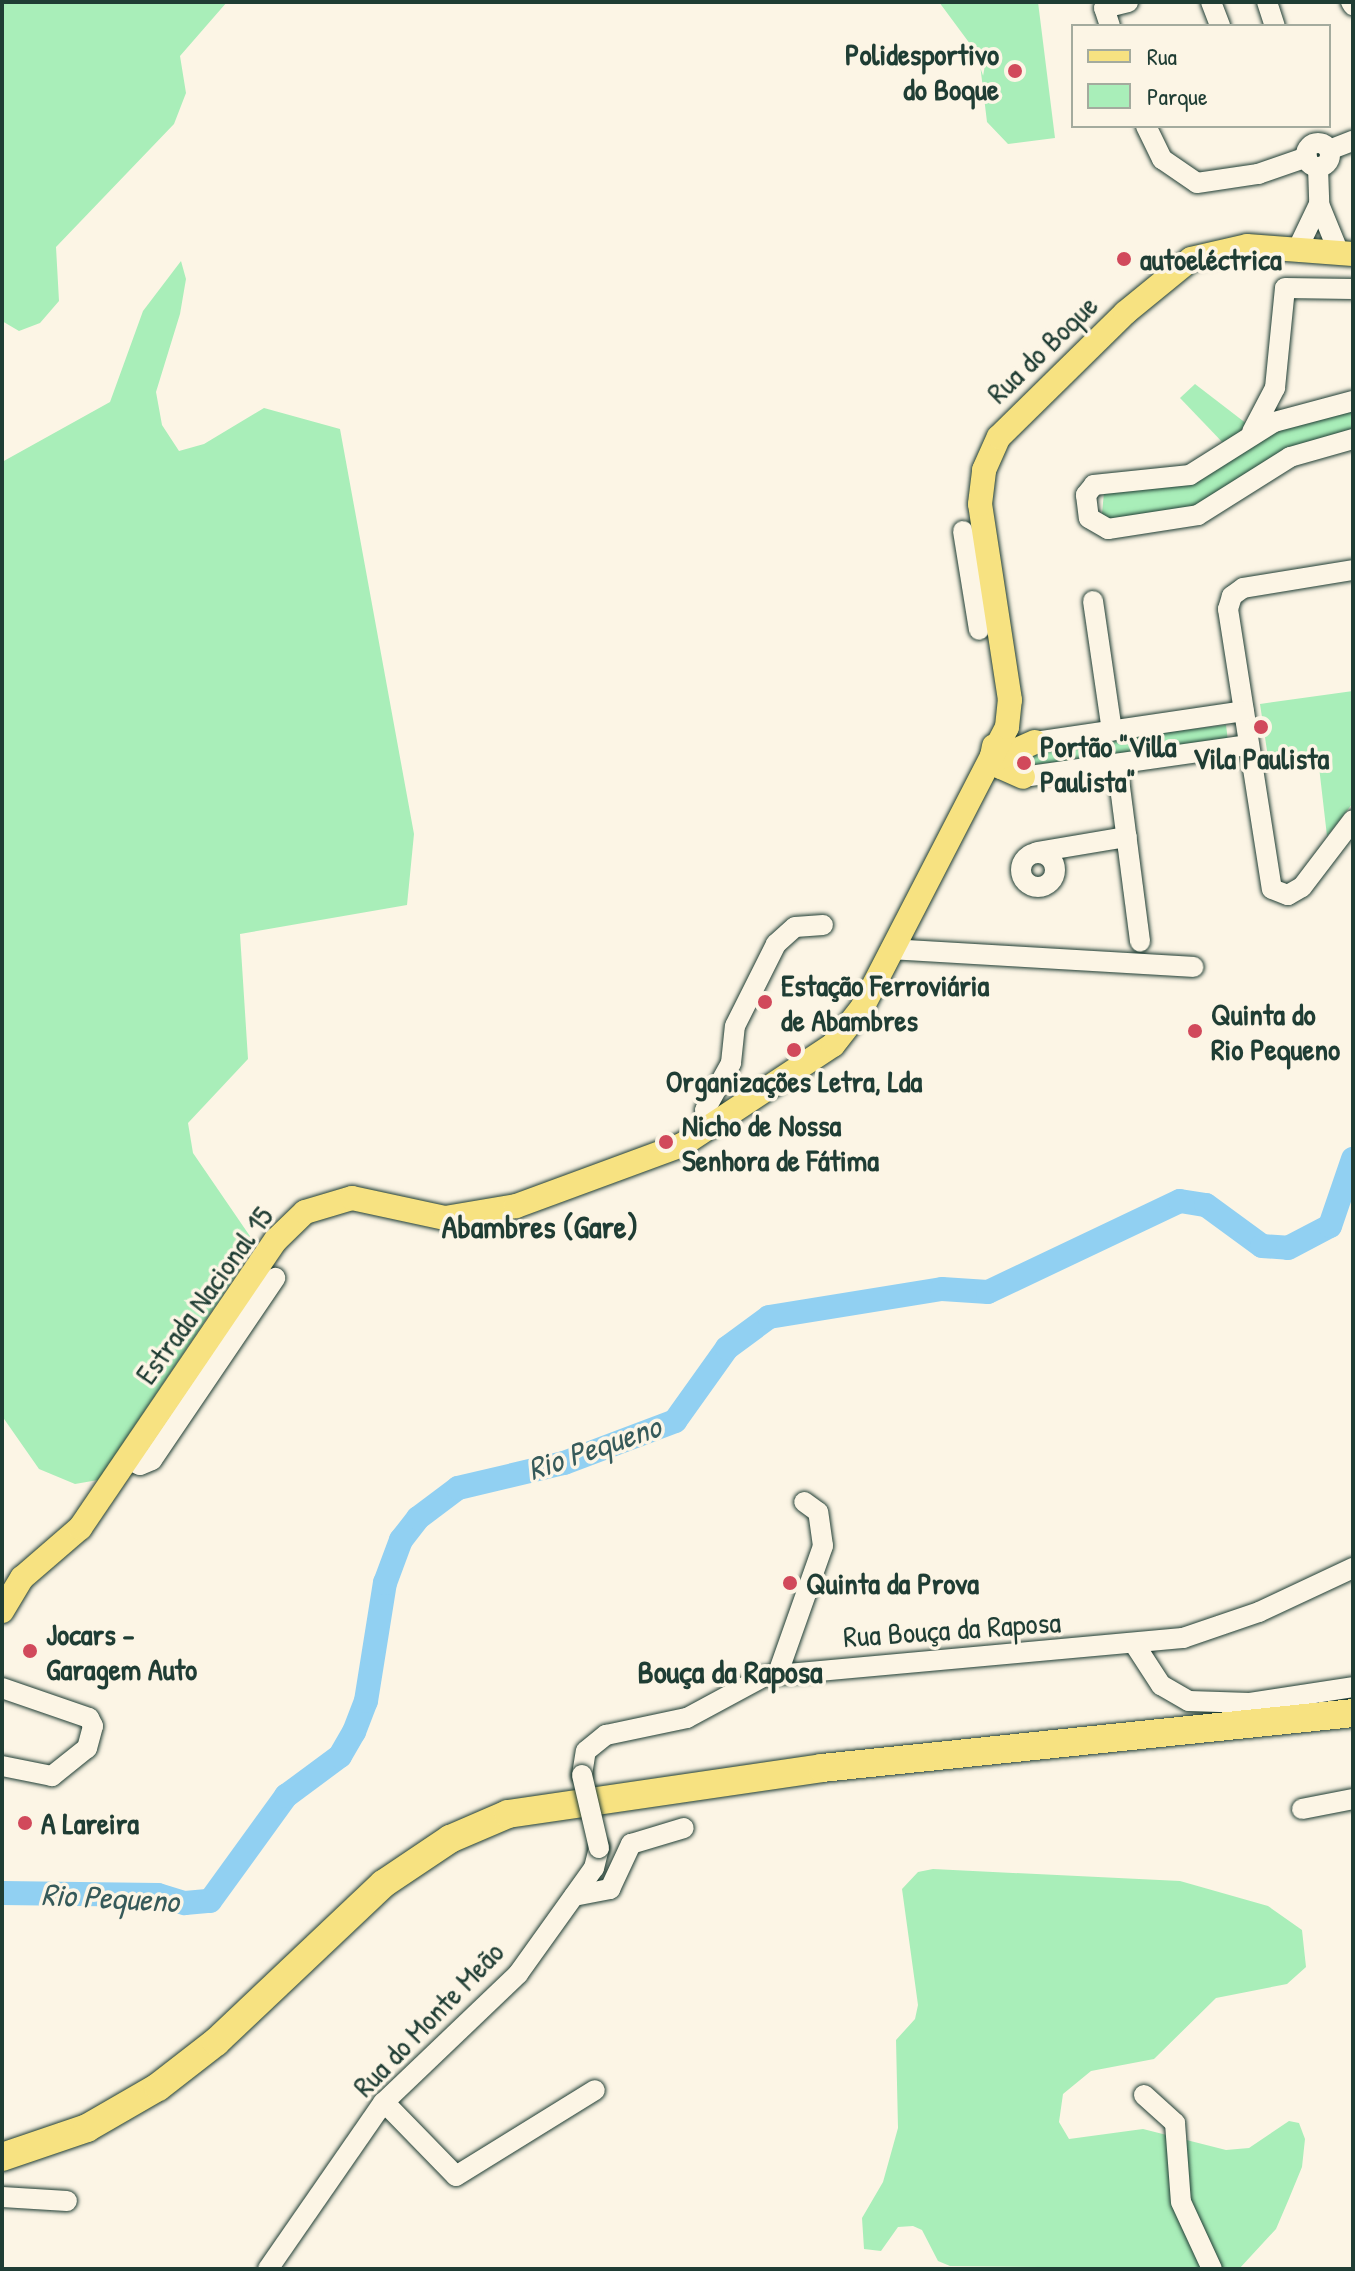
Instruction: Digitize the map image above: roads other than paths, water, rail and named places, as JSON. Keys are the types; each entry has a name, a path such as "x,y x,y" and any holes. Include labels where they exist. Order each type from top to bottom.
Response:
{"highway":[{"path":"2,2157 87,2128 173,2077 383,1884 450,1839 497,1817 574,1799 822,1768 1353,1713"},
{"path":"2,2170 84,2144 167,2098 412,1878 512,1826 812,1782 1353,1724"}],"main road":[{"name":"Rua do Boque","path":"972,791 994,759 1004,714 1003,673 971,542 984,470 999,437 1022,411 1184,264 1227,248 1346,254"},
{"name":"Rua do Boque","path":"890,951 972,791 1004,714"},
{"path":"994,759 1035,742 1004,714"},
{"path":"994,759 1023,777"},
{"path":"972,791 1023,777"},
{"name":"Estrada Nacional 15","path":"2,1611 22,1578 80,1528 276,1240 311,1208 352,1198 438,1217 492,1213 643,1163 709,1130 833,1045 854,1021 890,951"}],"street":[{"path":"1109,24 1104,8 1128,2"},
{"path":"1211,2 1219,24"},
{"path":"1267,2 1274,24"},
{"path":"1147,128 1162,159 1197,183 1258,174 1316,149 1353,141"},
{"path":"1316,149 1319,204 1346,254"},
{"path":"1297,250 1319,204"},
{"path":"1250,436 1275,388 1284,289 1353,289"},
{"path":"1353,401 1307,409 1250,436 1190,475 1094,485 1086,495 1090,521 1108,529 1198,515 1300,452 1353,439"},
{"path":"971,542 979,630"},
{"path":"1353,570 1249,586 1232,596 1229,615 1274,891 1288,895 1302,887 1353,820"},
{"path":"1093,601 1112,731"},
{"path":"1035,742 1244,711"},
{"path":"1023,777 1249,745"},
{"path":"1117,764 1140,942"},
{"path":"1063,846 1046,886 1025,882 1022,861 1037,852 1063,846 1127,837"},
{"path":"1037,852 1055,866"},
{"path":"709,1130 705,1110 731,1063 735,1026 776,944 795,927 823,925"},
{"path":"890,951 1193,967"},
{"path":"128,1459 140,1465 152,1460 275,1278"},
{"path":"778,1673 823,1546 818,1512 804,1502"},
{"name":"Rua Bouça da Raposa","path":"599,1848 582,1775 586,1751 606,1735 687,1718 733,1690 778,1673 1135,1645 1214,1630 1353,1568"},
{"path":"1135,1645 1161,1685 1189,1701 1250,1703 1353,1687"},
{"path":"2,1688 89,1718 93,1726 87,1748 52,1776 2,1766"},
{"path":"1302,1809 1353,1799"},
{"path":"574,1896 610,1889 631,1844 684,1828"},
{"name":"Rua do Monte Meão","path":"268,2269 384,2102 507,1988 595,1866 599,1848"},
{"path":"384,2102 456,2176 595,2090"},
{"path":"1144,2095 1175,2123 1182,2206 1212,2269"},
{"path":"2,2197 67,2201"}],"waterway":[{"name":"Rio Pequeno","path":"2,1893 158,1895 185,1903 210,1901 286,1796 340,1756 354,1732 366,1701 385,1583 401,1540 418,1518 458,1488 564,1463 675,1421 727,1348 769,1317 942,1289 988,1292 1180,1201 1206,1205 1262,1246 1288,1248 1330,1226 1353,1159"}],"place":[{"name":"Polidesportivo do Boque","path":"1015,71"},
{"name":"autoeléctrica","path":"1124,259"},
{"name":"Vila Paulista","path":"1261,727"},
{"name":"Portão \"Villa Paulista\"","path":"1024,763"},
{"name":"Estação Ferroviária de Abambres","path":"765,1002"},
{"name":"Quinta do Rio Pequeno","path":"1195,1031"},
{"name":"Organizações Letra, Lda","path":"794,1050"},
{"name":"Nicho de Nossa Senhora de Fátima","path":"666,1142"},
{"name":"Quinta da Prova","path":"790,1583"},
{"name":"Jocars - Garagem Auto","path":"30,1651"},
{"name":"A Lareira","path":"25,1823"}],"district":[{"name":"Abambres (Gare)","path":"540,1227"},
{"name":"Bouça da Raposa","path":"730,1672"}]}
